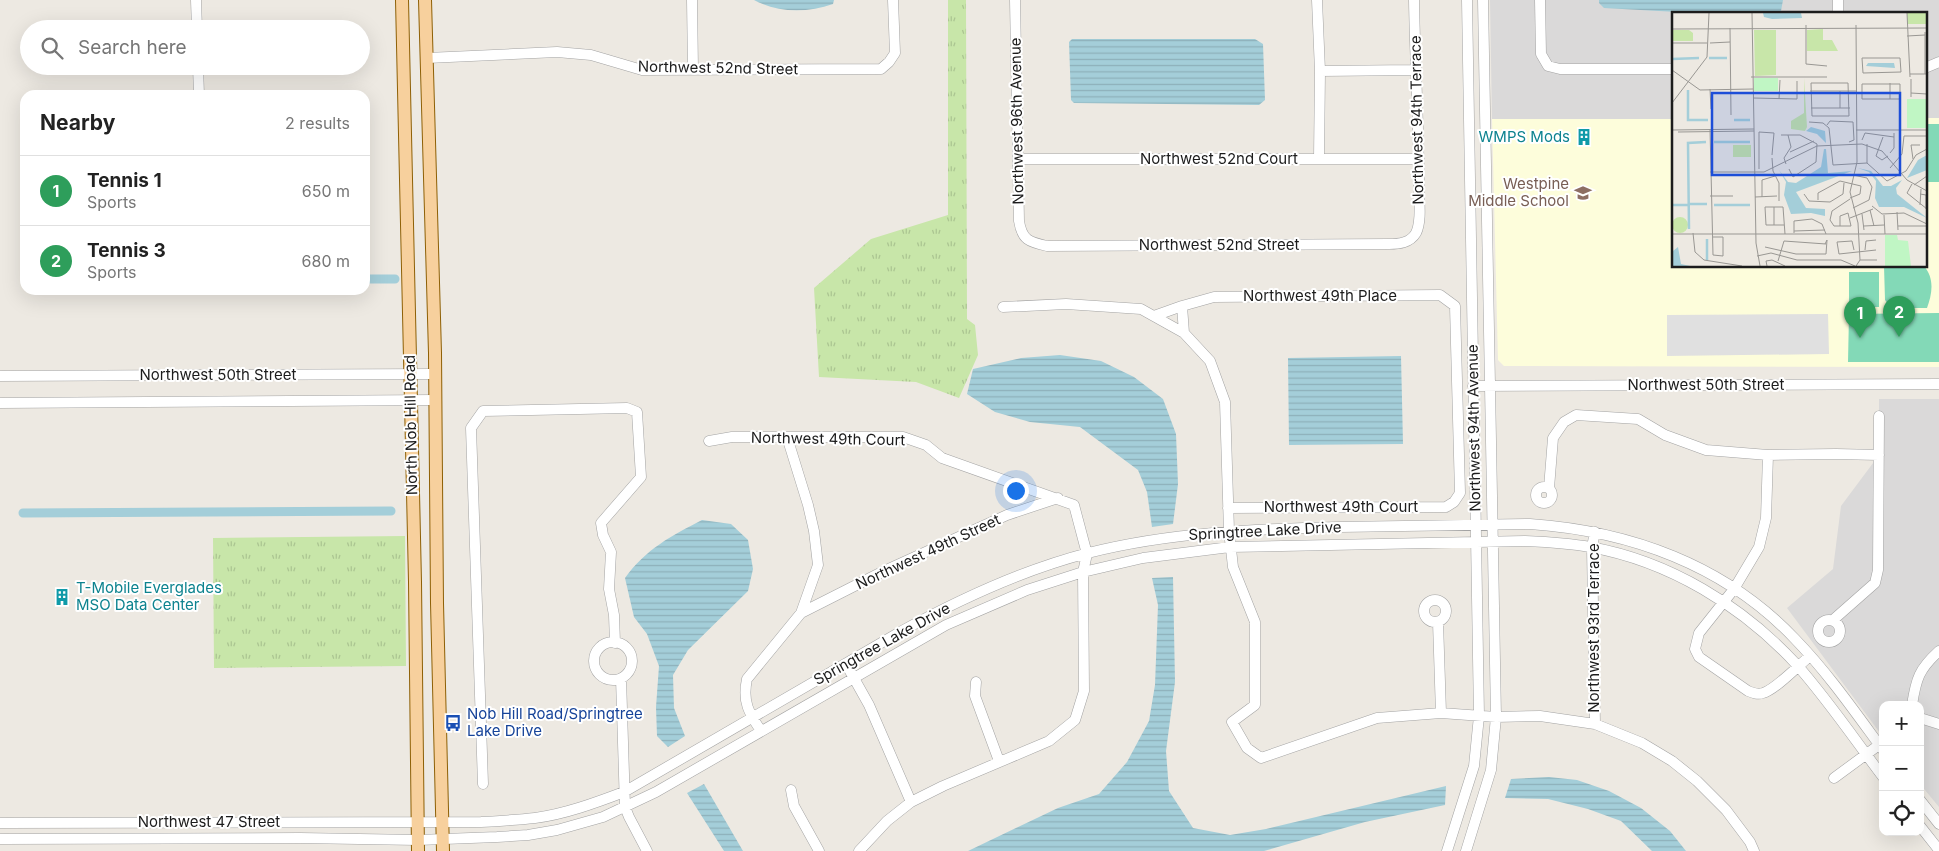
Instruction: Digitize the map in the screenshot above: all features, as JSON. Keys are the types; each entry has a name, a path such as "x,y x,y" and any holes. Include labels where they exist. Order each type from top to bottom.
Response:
{"main road":[{"name":"North Nob Hill Road","path":"402,0 415,582 418,845"},
{"name":"North Nob Hill Road","path":"425,0 435,374 442,845"}],"street":[{"path":"196,0 197,20"},
{"path":"692,0 693,69"},
{"name":"Northwest 52nd Street","path":"427,58 557,52 591,56 642,70 881,69 895,53 893,0"},
{"name":"Northwest 96th Avenue","path":"1015,0 1019,221 1020,231 1026,240"},
{"path":"1317,0 1320,71 1319,158"},
{"name":"Northwest 94th Terrace","path":"1412,239 1419,222 1414,0"},
{"name":"Northwest 94th Avenue","path":"1449,848 1474,766 1479,716 1467,0"},
{"name":"Northwest 94th Avenue","path":"1466,851 1491,770 1496,717 1484,0"},
{"path":"1540,0 1541,54 1548,66 1560,68 1672,69"},
{"path":"1926,68 1939,62"},
{"path":"1320,71 1415,70"},
{"path":"198,75 199,90"},
{"name":"Northwest 52nd Court","path":"1019,159 1419,159"},
{"name":"Northwest 52nd Street","path":"1026,240 1047,246 1066,246 1389,244 1402,243 1412,239"},
{"name":"Northwest 49th Place","path":"1154,316 1214,297 1440,295 1455,306 1460,493 1454,502"},
{"path":"1002,307 1066,304 1141,309 1184,333 1210,361 1225,402 1229,531 1233,567 1254,622 1254,705 1232,722 1248,748 1261,758 1377,718 1441,713 1496,717 1540,716 1595,724 1642,743 1672,760 1697,781 1726,810 1750,842 1754,851"},
{"path":"1182,306 1184,333"},
{"name":"Northwest 50th Street","path":"0,376 435,374"},
{"name":"Northwest 50th Street","path":"1473,386 1939,384"},
{"name":"Northwest 50th Street","path":"0,403 435,400"},
{"path":"483,784 471,428 483,411 628,408 637,412 641,477 601,523 603,535 611,552 609,589 614,615 615,643"},
{"path":"1549,488 1553,438 1564,422 1576,415 1638,419 1665,435 1706,450 1768,455 1879,455"},
{"path":"1833,620 1875,583 1878,570 1878,416"},
{"name":"Northwest 49th Court","path":"709,441 732,437 903,437 926,445 942,458 1074,505 1087,554 1083,572"},
{"path":"761,731 746,705 744,692 747,679 801,613 818,565 814,531 808,505 787,437"},
{"path":"1768,455 1766,518 1759,547 1734,589 1699,633 1695,649 1699,657 1748,692 1755,694 1772,690 1810,656"},
{"name":"Northwest 49th Street","path":"801,613 884,571 1007,514 1058,498"},
{"name":"Northwest 49th Court","path":"1228,508 1446,506 1454,502"},
{"name":"Springtree Lake Drive","path":"418,821 480,822 536,818 577,809 624,792 959,601 1034,570 1087,554 1170,537 1229,531 1476,524 1545,525 1595,532 1669,553 1734,589 1768,614 1810,656 1879,742"},
{"name":"Northwest 93rd Terrace","path":"1595,532 1592,547 1595,724"},
{"name":"Springtree Lake Drive","path":"625,807 672,783 960,618 1028,590 1083,572 1143,558 1230,547 1477,541 1554,542 1592,547 1638,560 1665,570 1724,602 1774,642 1798,666 1879,772"},
{"path":"859,851 887,821 911,802 999,761 1049,741 1075,720 1084,692 1085,590 1083,572"},
{"path":"1438,622 1441,713"},
{"path":"615,643 628,650 632,661 628,672 621,678 605,679 596,670 594,658 605,644 615,643"},
{"path":"1913,701 1918,674 1925,663 1939,651"},
{"path":"846,664 869,705 911,802"},
{"path":"621,678 625,807 628,817 647,851"},
{"path":"976,682 975,696 999,761"},
{"path":"1924,719 1939,724"},
{"path":"1834,778 1879,748"},
{"path":"791,790 794,806 818,851"},
{"path":"1924,805 1939,824"},
{"name":"Northwest 47 Street","path":"0,839 300,838 442,845 497,837 544,833 573,827 625,807"},
{"path":"300,838 301,821"},
{"name":"Northwest 47 Street","path":"0,822 418,821"},
{"path":"125,822 126,839"},
{"path":"1924,832 1935,848"},
{"path":"1449,848 1466,851"}],"shaded area":[{"path":"1490,0 1939,0 1939,118 1926,118 1926,12 1672,12 1672,119 1492,119"},
{"name":"Westpine Middle School","path":"1926,118 1939,118 1939,367 1504,366 1498,360 1492,119 1672,119 1672,268 1926,268"},
{"path":"1828,314 1829,354 1667,356 1667,315"},
{"path":"1879,399 1939,399 1939,807 1924,789 1924,701 1879,701 1879,732 1787,608 1833,569 1841,506 1879,455"}],"green space":[{"path":"948,0 966,0 967,319 975,325 978,355 959,398 916,382 819,377 814,288 871,239 948,215"},
{"path":"1926,124 1939,124 1939,182 1926,182"},
{"path":"1884,268 1925,268 1930,276 1932,287 1927,308 1891,308 1885,300"},
{"path":"1849,272 1879,272 1879,307 1849,307"},
{"path":"1939,313 1939,362 1848,362 1849,314"},
{"path":"405,536 406,666 214,668 213,538"}],"water":[{"path":"754,0 834,0 833,4 823,7 793,10 773,7"},
{"path":"1599,0 1783,0 1781,11 1677,12 1604,8 1599,3"},
{"path":"1072,39 1255,39 1263,44 1265,100 1259,105 1074,103 1071,100 1069,42"},
{"path":"1060,355 1101,361 1134,377 1163,399 1176,434 1178,484 1173,524 1152,527 1147,492 1138,470 1080,427 1030,422 995,412 967,394 973,369 1021,358"},
{"path":"1401,356 1403,444 1289,445 1288,358"},
{"path":"702,520 731,524 748,540 753,569 748,591 688,650 673,675 674,708 685,736 668,747 657,736 656,707 659,666 647,634 634,617 625,578 650,551"},
{"path":"1173,577 1175,682 1166,751 1169,791 1193,828 1230,835 1266,829 1446,786 1445,805 1365,822 1264,851 968,851 1058,808 1099,794 1127,762 1149,721 1155,685 1158,605 1152,578"},
{"path":"1549,777 1577,780 1609,791 1641,808 1670,831 1686,851 1652,851 1621,821 1588,809 1548,799 1505,798 1511,779"},
{"path":"704,784 743,851 724,851 687,793"}],"waterway":[{"path":"370,279 395,279"},
{"path":"23,513 391,511"}],"place":[{"name":"WMPS Mods","path":"1584,137"},
{"name":"Westpine Middle School","path":"1583,193"},
{"name":"Tennis 3","path":"1899,337"},
{"name":"Tennis 1","path":"1860,338"},
{"name":"T-Mobile Everglades MSO Data Center","path":"62,597"},
{"name":"Nob Hill Road/Springtree Lake Drive","path":"453,723"}]}
